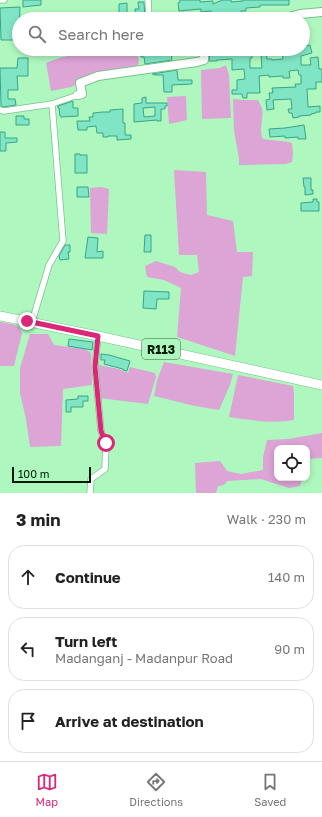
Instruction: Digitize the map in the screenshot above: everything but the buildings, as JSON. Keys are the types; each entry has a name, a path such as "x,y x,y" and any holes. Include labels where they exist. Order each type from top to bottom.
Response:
{"main road":[{"name":"R113","path":"0,316 322,385"}],"street":[{"path":"148,0 149,12"},
{"path":"310,13 322,12"},
{"path":"0,110 4,111 52,104 78,96 82,94 80,83 98,76 197,62 204,60 204,56"},
{"path":"32,322 49,264 63,241 52,104"},
{"path":"90,493 91,479 105,469 106,443 101,431 95,367 98,336"}],"shaded area":[{"path":"69,56 138,56 139,63 131,73 94,77 71,87 51,91 46,63"},
{"path":"226,65 229,75 231,118 202,119 201,70 220,68"},
{"path":"186,96 187,120 169,124 167,97"},
{"path":"233,99 258,100 262,109 261,132 263,139 292,143 292,162 286,164 239,165 234,131"},
{"path":"174,170 206,172 207,215 233,221 237,252 253,252 252,276 243,277 235,356 177,337 181,288 164,280 147,277 145,266 156,261 175,267 180,272 191,275 199,272 197,255 179,255"},
{"path":"102,187 109,189 107,234 91,233 90,188"},
{"path":"0,322 19,327 22,333 14,366 0,366"},
{"path":"30,334 48,334 54,345 85,349 91,353 92,385 63,389 61,446 30,447 20,393 20,368"},
{"path":"164,362 233,374 219,410 154,396 157,380"},
{"path":"99,365 119,369 128,373 130,367 155,373 156,377 148,404 99,398"},
{"path":"238,375 293,386 294,420 270,422 229,417"},
{"path":"322,433 322,458 310,459 310,445 274,445 274,481 301,481 300,486 289,488 261,479 227,481 224,485 218,486 216,493 196,493 195,463 220,461 227,471 241,474 263,470 263,457 267,440 288,439"}],"route":[{"path":"27,321 98,336 95,367 101,431 106,443"}]}
